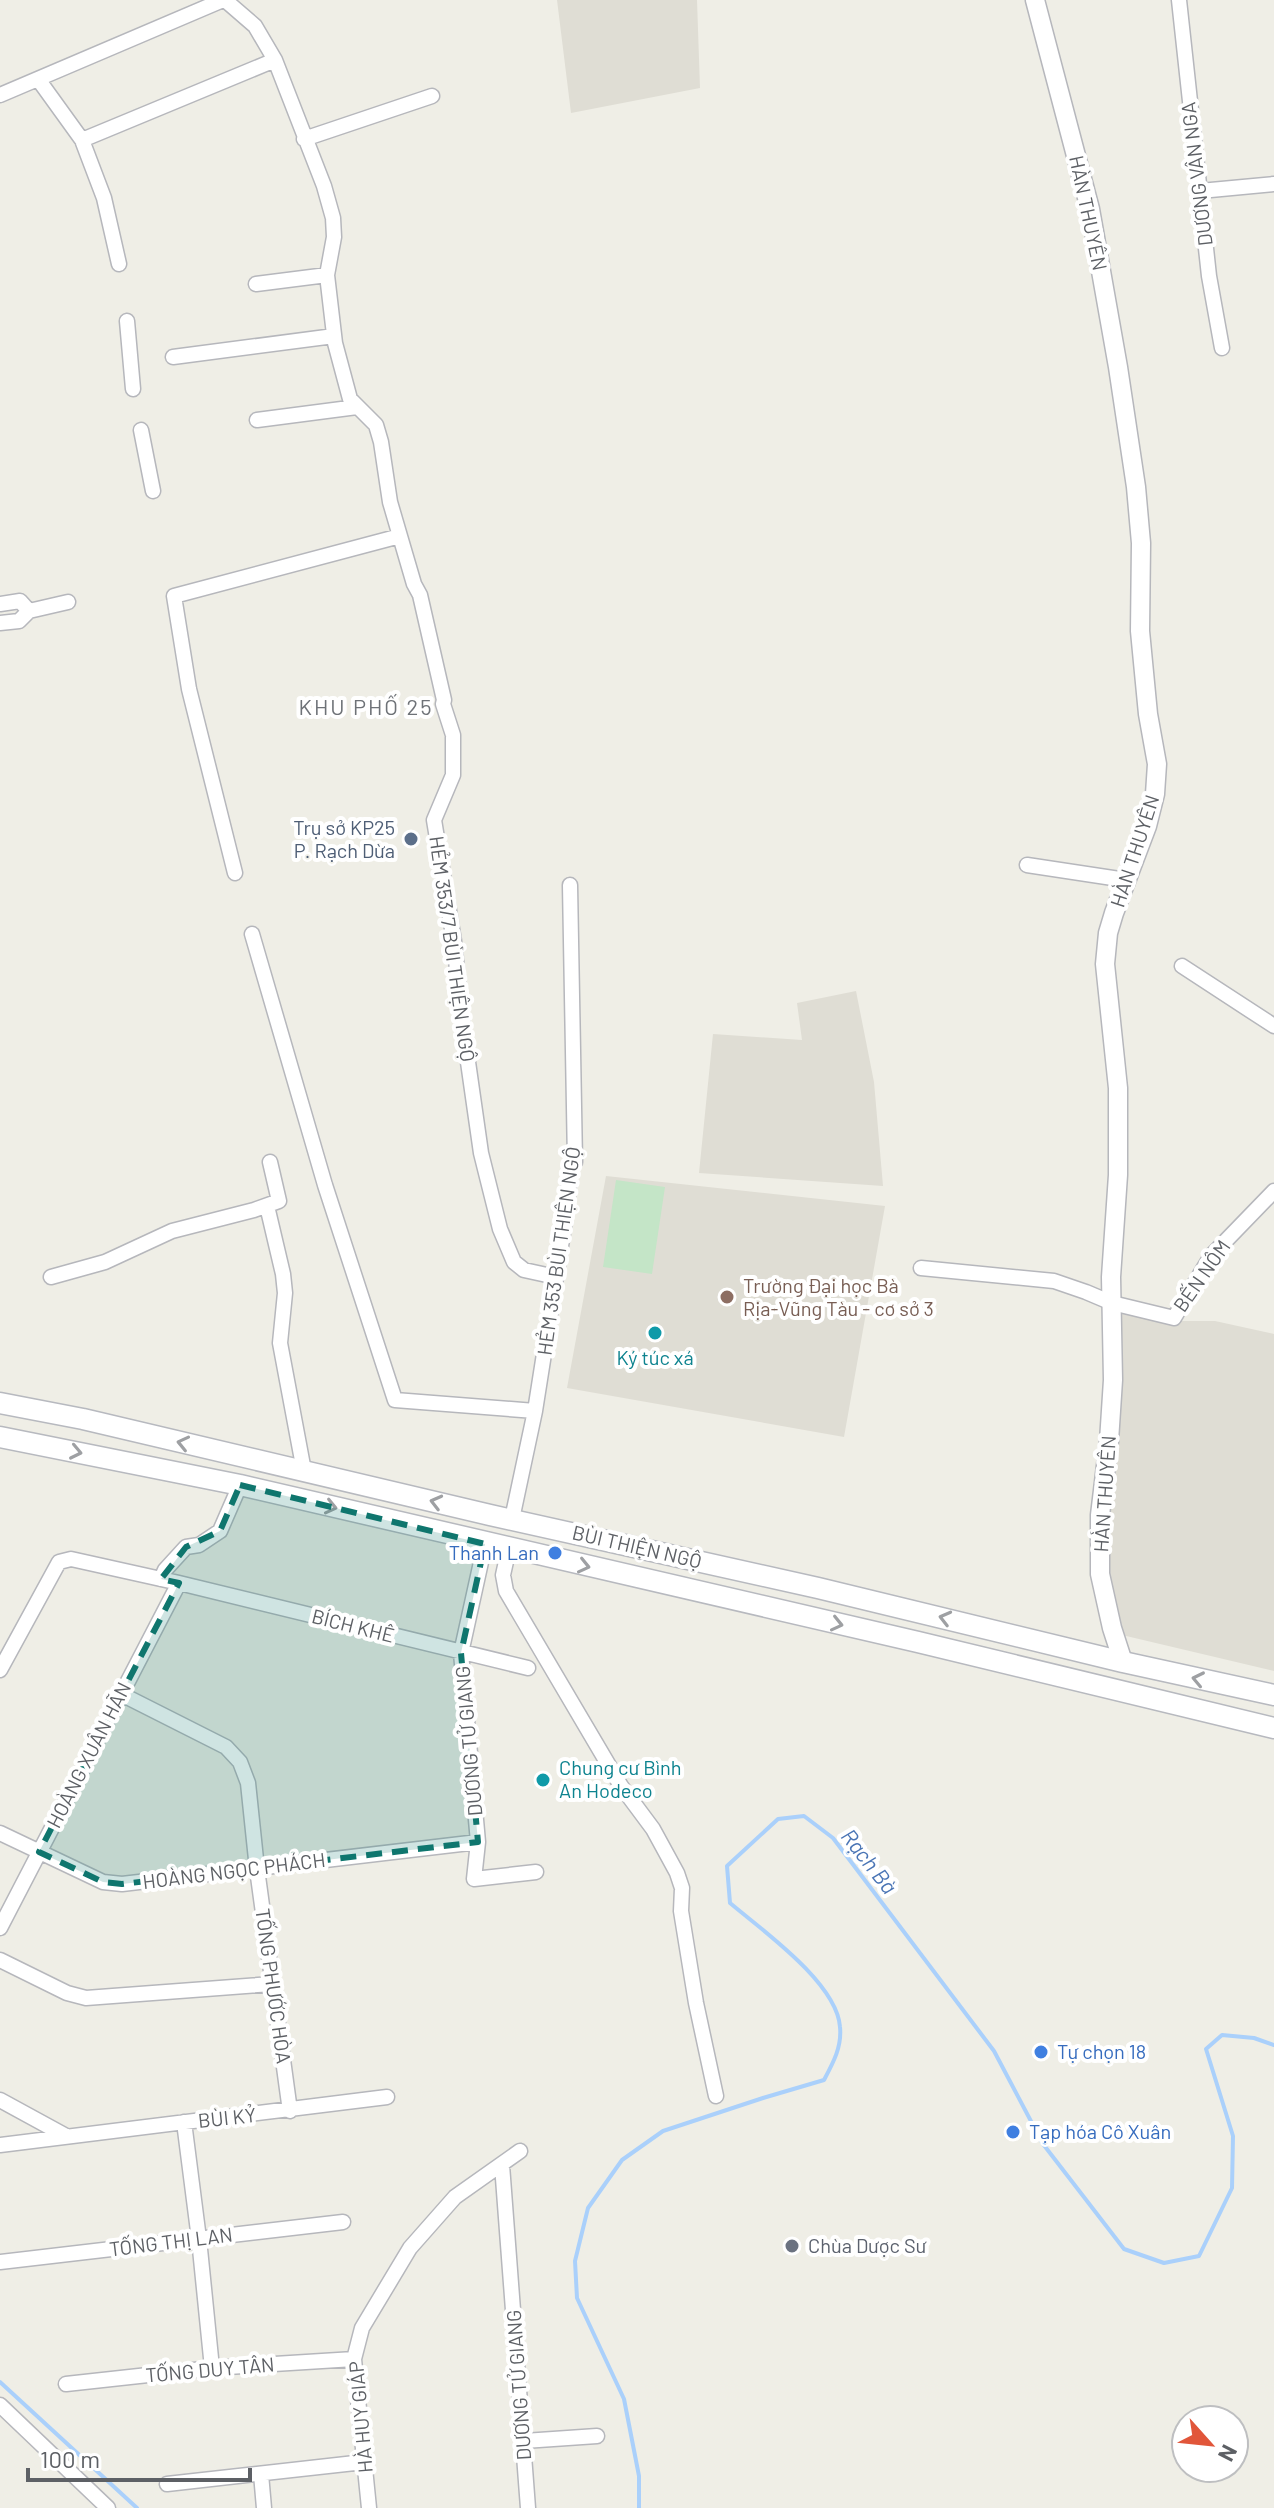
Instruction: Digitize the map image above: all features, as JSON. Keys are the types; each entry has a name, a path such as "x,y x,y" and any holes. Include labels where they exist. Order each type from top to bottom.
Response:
{"main road":[{"name":"BÙI THIỆN NGỘ","path":"0,1403 832,1591 1123,1662 1274,1695"},
{"name":"BÙI THIỆN NGỘ","path":"0,1437 240,1485 1274,1728"},
{"path":"485,1544 490,1515"},
{"path":"1043,1672 1050,1644"}],"street":[{"name":"HẺM 353/7 BÙI THIỆN NGỘ","path":"224,0 255,26 275,60 324,186 333,218 334,237 327,275 334,336 350,399 376,425 390,502 420,595 443,704 453,735 453,775 434,820 454,941 483,1162 500,1229 514,1262 524,1270 556,1277"},
{"path":"0,95 224,0"},
{"name":"HÀN THUYÊN","path":"1035,0 1090,209 1118,367 1136,487 1141,543 1140,631 1148,714 1156,750 1157,778 1147,826 1108,933 1105,964 1118,1088 1118,1175 1111,1277 1113,1380 1100,1515 1100,1574 1123,1662"},
{"name":"DƯƠNG VÂN NGA","path":"1179,0 1209,276 1222,348"},
{"path":"82,140 275,60"},
{"path":"38,79 82,140 104,198 119,264"},
{"path":"304,139 432,96"},
{"path":"1200,191 1274,184"},
{"path":"256,284 327,275"},
{"path":"127,321 133,389"},
{"path":"173,357 334,336"},
{"path":"257,420 357,407"},
{"path":"141,430 153,491"},
{"path":"235,873 189,689 174,596 400,536"},
{"path":"0,604 20,601 29,611"},
{"path":"0,623 19,621 29,611 68,602"},
{"path":"1027,865 1126,880"},
{"name":"HẺM 353 BÙI THIỆN NGỘ","path":"512,1519 535,1411 567,1208 570,1169 575,1162 570,885"},
{"path":"252,934 325,1185 395,1400 535,1411"},
{"path":"1182,966 1274,1026"},
{"path":"51,1277 105,1262 172,1231 279,1201 270,1162"},
{"name":"BẾN NÔM","path":"1112,1303 1174,1318 1211,1256 1274,1191"},
{"path":"267,1206 283,1274 285,1293 280,1343 304,1471"},
{"path":"921,1268 1054,1281 1112,1303"},
{"path":"161,1579 186,1547 199,1545 220,1531 240,1485"},
{"name":"DƯƠNG TỬ GIANG","path":"485,1544 461,1653 478,1842 474,1879 536,1872"},
{"path":"509,1548 503,1575 506,1591 621,1786 653,1829 677,1873 682,1888 681,1911 696,2003 716,2096"},
{"name":"BÍCH KHÊ","path":"0,1670 59,1562 71,1559 528,1668"},
{"name":"HOÀNG XUÂN HÃN","path":"0,1928 179,1583"},
{"name":"TỐNG PHƯỚC HÒA","path":"121,1694 226,1747 240,1762 248,1783 290,2111"},
{"name":"HOÀNG NGỌC PHÁCH","path":"0,1833 103,1882 122,1884 478,1842"},
{"path":"0,1960 67,1993 86,1998 272,1984"},
{"name":"BÙI KỶ","path":"0,2145 387,2097"},
{"path":"0,2100 66,2136"},
{"path":"184,2122 212,2368"},
{"name":"HÀ HUY GIÁP","path":"369,2508 354,2359 362,2328 410,2248 455,2197 520,2151"},
{"name":"DƯƠNG TỬ GIANG","path":"502,2165 528,2508"},
{"name":"TỐNG THỊ LAN","path":"0,2262 343,2222"},
{"name":"TỐNG DUY TÂN","path":"66,2384 212,2368 354,2359"},
{"path":"0,2405 108,2508"},
{"path":"524,2441 597,2436"},
{"path":"167,2484 364,2462"},
{"path":"261,2474 264,2508"}],"highlighted area":[{"path":"240,1485 485,1544 461,1653 478,1842 122,1884 103,1882 39,1852 179,1583 161,1579 186,1547 220,1531"}],"shaded area":[{"path":"557,0 697,0 700,88 571,113"},
{"path":"856,991 874,1082 883,1186 699,1173 713,1034 802,1040 797,1003"},
{"name":"Trường Đại học Bà Rịa-Vũng Tàu - cơ sở 3","path":"606,1176 885,1206 844,1437 567,1388"},
{"path":"1121,1313 1170,1321 1215,1321 1274,1334 1274,1671 1122,1635 1108,1582 1108,1516"}],"green space":[{"path":"616,1180 665,1187 652,1274 603,1267"}],"waterway":[{"name":"Rạch Bà","path":"639,2508 639,2476 624,2399 577,2298 575,2261 588,2208 622,2160 663,2131 824,2080 834,2061 840,2041 840,2027 836,2010 826,1993 778,1942 730,1903 727,1866 778,1819 804,1816 833,1838 994,2051 1043,2144 1124,2249 1164,2263 1199,2256 1232,2188 1233,2136 1206,2049 1222,2035 1254,2038 1274,2045"},
{"name":"Rạch Bà","path":"0,2382 137,2508"}],"place":[{"name":"Trụ sở KP25 P. Rạch Dừa","path":"411,839"},
{"name":"Trường Đại học Bà Rịa-Vũng Tàu - cơ sở 3","path":"727,1297"},
{"name":"Ký túc xá","path":"655,1333"},
{"name":"Thanh Lan","path":"555,1553"},
{"name":"Chung cư Bình An Hodeco","path":"543,1780"},
{"name":"Tự chọn 18","path":"1041,2052"},
{"name":"Tạp hóa Cô Xuân","path":"1013,2132"},
{"name":"Chùa Dược Sư","path":"792,2246"}],"district":[{"name":"KHU PHỐ 25","path":"366,707"}]}
